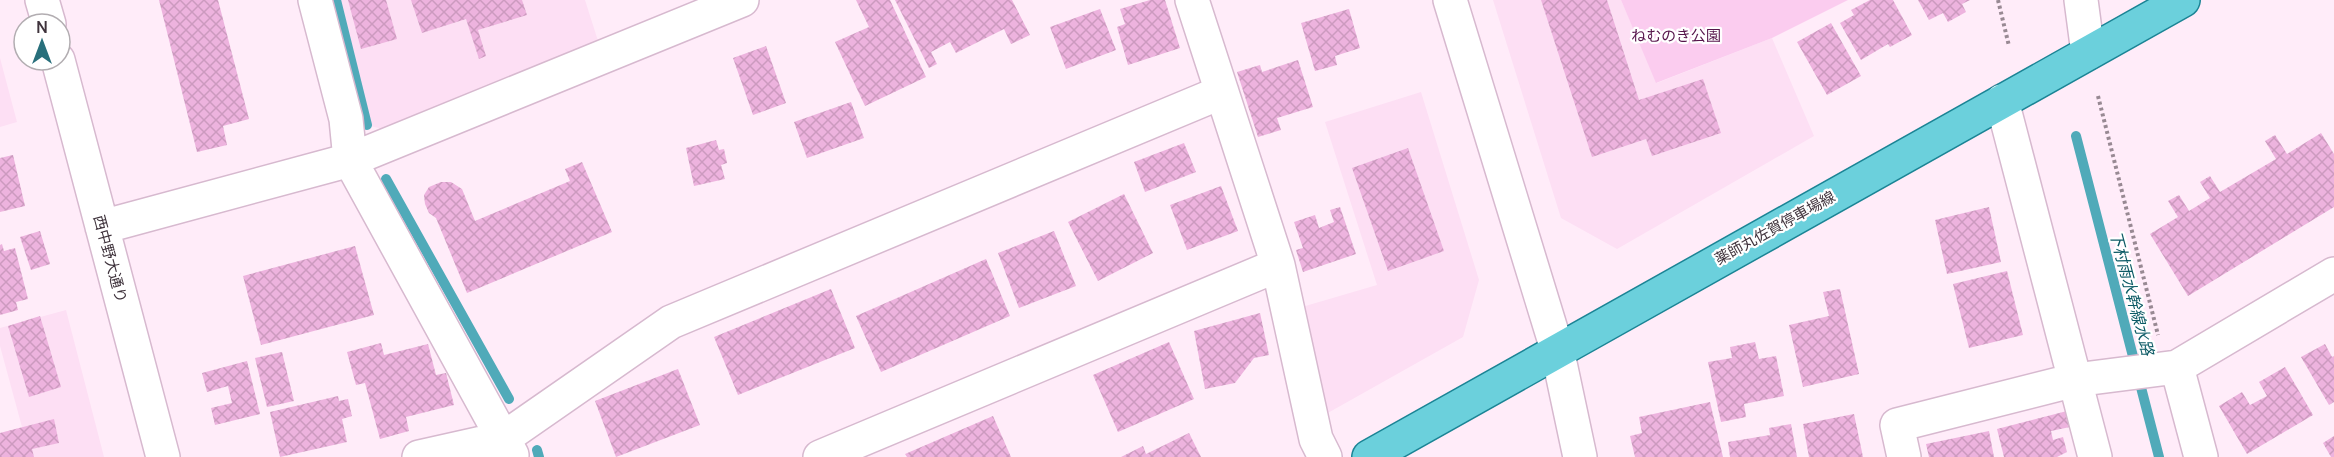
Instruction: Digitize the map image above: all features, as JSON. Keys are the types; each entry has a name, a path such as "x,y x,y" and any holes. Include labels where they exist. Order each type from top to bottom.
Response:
{"main road":[{"name":"薬師丸佐賀停車場線","path":"1369,457 2182,0"}],"street":[{"path":"315,0 346,119 350,160 508,448"},
{"path":"102,227 350,160 742,0"},
{"path":"1192,0 1278,265 1316,439 1325,457"},
{"path":"1450,0 1557,350 1580,457"},
{"path":"2081,0 2088,52"},
{"name":"西中野大通り","path":"61,72 163,457"},
{"path":"419,457 508,448 671,322 1222,92"},
{"path":"2011,96 2088,379 2095,457"},
{"path":"820,457 1278,265"},
{"path":"1904,457 1897,425 2088,379 2177,368 2334,274"},
{"path":"2177,368 2201,457"}],"path":[{"path":"1998,0 2009,46"},
{"path":"2098,96 2162,351 2177,368"}],"shaded area":[{"path":"331,0 585,0 599,44 382,129 363,124"},
{"path":"1493,0 1621,0 1657,83 1772,38 1814,136 1617,249 1561,218"},
{"path":"0,58 17,122 0,127"},
{"path":"1421,92 1479,280 1463,337 1326,414 1302,307 1377,285 1325,122"},
{"path":"66,310 104,457 0,457 0,433 22,427 0,346 0,328"}],"green space":[{"name":"ねむのき公園","path":"1621,0 1848,0 1772,38 1656,83"}],"building":[{"path":"159,0 218,0 249,119 223,126 227,145 197,152"},
{"path":"348,0 386,0 397,39 361,49"},
{"path":"411,0 522,0 527,15 478,30 486,56 479,59 466,19 422,33"},
{"path":"856,0 890,0 926,77 865,106 835,42 869,27"},
{"path":"895,0 1012,0 1030,35 1011,44 1004,29 956,53 950,42 931,52 937,64 929,68"},
{"path":"1150,0 1165,0 1180,48 1128,65 1117,27 1125,24 1120,9"},
{"path":"1541,0 1607,0 1639,100 1703,79 1721,133 1652,156 1646,139 1592,157"},
{"path":"1870,0 1893,0 1912,35 1890,47 1888,44 1861,60 1840,23 1854,15 1851,10"},
{"path":"1918,0 1970,0 1962,4 1966,12 1948,22 1943,13 1929,20"},
{"path":"1100,9 1116,50 1066,69 1050,27"},
{"path":"1349,9 1360,48 1335,56 1337,65 1315,71 1301,23"},
{"path":"1831,23 1861,76 1827,95 1797,42"},
{"path":"766,46 786,103 753,115 733,58"},
{"path":"1298,60 1313,107 1277,118 1281,130 1258,137 1237,72 1260,65 1262,72"},
{"path":"851,102 864,138 807,158 794,122"},
{"path":"2321,133 2334,154 2334,207 2188,296 2150,234 2178,217 2168,201 2179,195 2189,211 2210,198 2200,182 2210,176 2220,192 2276,159 2265,141 2275,135 2287,154"},
{"path":"716,140 719,150 724,149 727,163 721,165 725,179 694,186 686,148"},
{"path":"1184,143 1196,172 1145,192 1134,162"},
{"path":"1408,148 1444,251 1388,271 1352,168"},
{"path":"13,155 25,206 0,212 0,158"},
{"path":"582,162 612,232 467,293 436,218 429,213 425,204 424,195 429,187 441,182 451,182 462,189 475,221 570,181 565,169"},
{"path":"1221,186 1238,231 1187,250 1170,205"},
{"path":"1124,194 1153,253 1098,281 1068,222"},
{"path":"1340,207 1356,254 1303,272 1296,250 1303,248 1294,222 1315,215 1319,228 1334,222 1330,210"},
{"path":"1989,207 2001,262 1947,274 1935,220"},
{"path":"40,231 50,264 31,270 20,237"},
{"path":"1054,231 1076,286 1019,308 998,253"},
{"path":"2,244 4,251 15,248 28,299 16,302 18,310 0,315 0,245"},
{"path":"355,246 374,315 261,345 243,276"},
{"path":"986,259 1010,316 881,372 856,316"},
{"path":"2007,271 2023,335 1969,348 1953,284"},
{"path":"831,289 855,348 738,395 714,337"},
{"path":"1840,289 1859,374 1803,387 1789,325 1829,316 1823,292"},
{"path":"1260,313 1269,355 1254,358 1235,383 1205,389 1194,331"},
{"path":"40,316 61,387 29,397 8,326"},
{"path":"1169,342 1194,399 1118,432 1093,375"},
{"path":"1755,342 1759,359 1776,356 1784,396 1744,404 1746,417 1721,422 1708,362 1732,358 1730,347"},
{"path":"381,343 384,355 428,344 436,375 446,373 454,405 406,417 409,431 380,439 365,383 356,385 347,352"},
{"path":"2325,344 2332,357 2334,356 2334,402 2329,405 2301,357"},
{"path":"282,352 294,401 267,407 255,358"},
{"path":"247,361 260,414 215,425 211,408 232,403 228,386 207,392 202,373"},
{"path":"2285,367 2313,415 2247,454 2219,406 2242,392 2250,405 2267,396 2259,382"},
{"path":"678,369 700,425 616,457 595,401"},
{"path":"338,396 339,401 348,399 352,416 342,419 347,442 280,457 270,412"},
{"path":"1710,402 1723,457 1635,457 1630,436 1642,433 1639,417"},
{"path":"2067,411 2070,427 2051,431 2053,440 2063,437 2067,452 2057,457 2004,457 1997,429"},
{"path":"1854,414 1863,457 1809,457 1803,424"},
{"path":"993,416 1011,457 907,457 905,454"},
{"path":"54,419 59,443 32,449 34,457 0,457 0,433"},
{"path":"1791,424 1797,457 1730,457 1728,442 1770,435 1769,428"},
{"path":"1989,431 1994,457 1929,457 1926,444"},
{"path":"1189,433 1201,457 1121,457 1143,446 1146,454"},
{"path":"2334,436 2334,457 2331,457 2323,443"}],"waterway":[{"path":"336,0 367,125"},
{"name":"下村雨水幹線水路","path":"2076,136 2159,457"},
{"path":"386,179 509,399"},
{"path":"537,450 539,457"}]}
